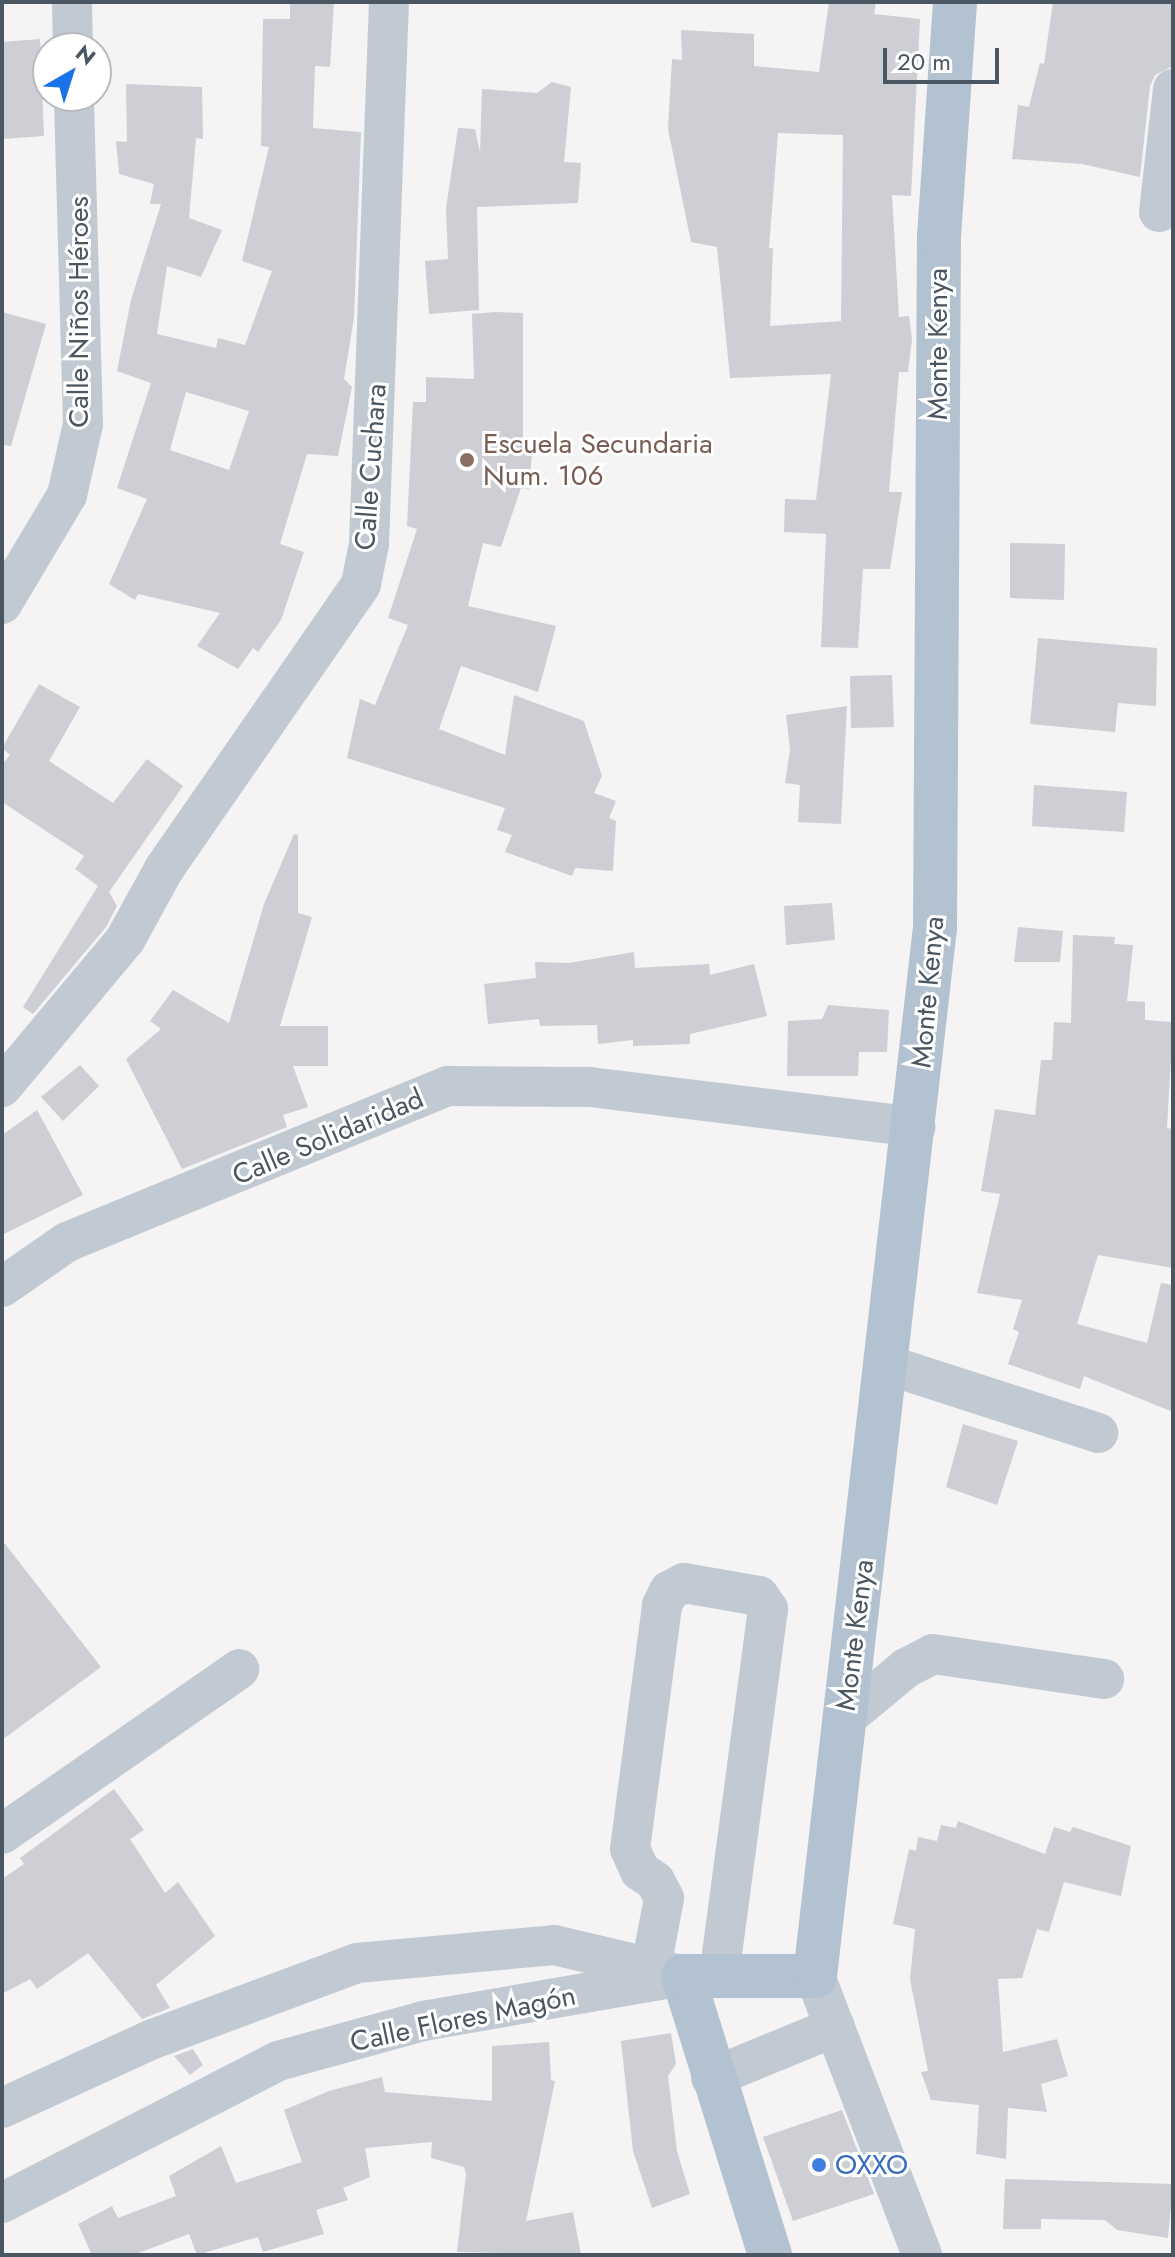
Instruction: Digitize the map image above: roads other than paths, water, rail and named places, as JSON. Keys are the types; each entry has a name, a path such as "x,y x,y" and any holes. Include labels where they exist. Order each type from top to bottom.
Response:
{"main road":[{"name":"Monte Kenya","path":"815,1976 916,1127 935,928 939,237 955,2"},
{"name":"Calle Flores Magón","path":"684,1973 815,1976"},
{"path":"684,1973 711,2078 770,2255"}],"street":[{"path":"72,2 73,32"},
{"name":"Calle Cuchara","path":"2,1087 125,940 164,869 361,584 369,529 389,2"},
{"path":"1159,212 1173,89"},
{"name":"Calle Niños Héroes","path":"2,604 67,495 83,424 74,112"},
{"name":"Calle Solidaridad","path":"2,1287 67,1242 448,1086 590,1087 916,1127"},
{"path":"888,1365 1098,1433"},
{"path":"684,1583 759,1596 768,1609 684,1973 664,1898 655,1881 640,1871 630,1849 662,1605 669,1591 684,1583"},
{"path":"846,1718 906,1668 933,1654 1104,1679"},
{"path":"2,1834 239,1669"},
{"path":"2,2108 153,2039 357,1963 554,1945 684,1973"},
{"name":"Calle Flores Magón","path":"2,2203 278,2061 423,2021 684,1973"},
{"path":"815,1976 922,2255"},
{"path":"711,2078 835,2027"}],"place":[{"name":"Escuela Secundaria Num. 106","path":"467,460"},
{"name":"OXXO","path":"819,2165"}]}
